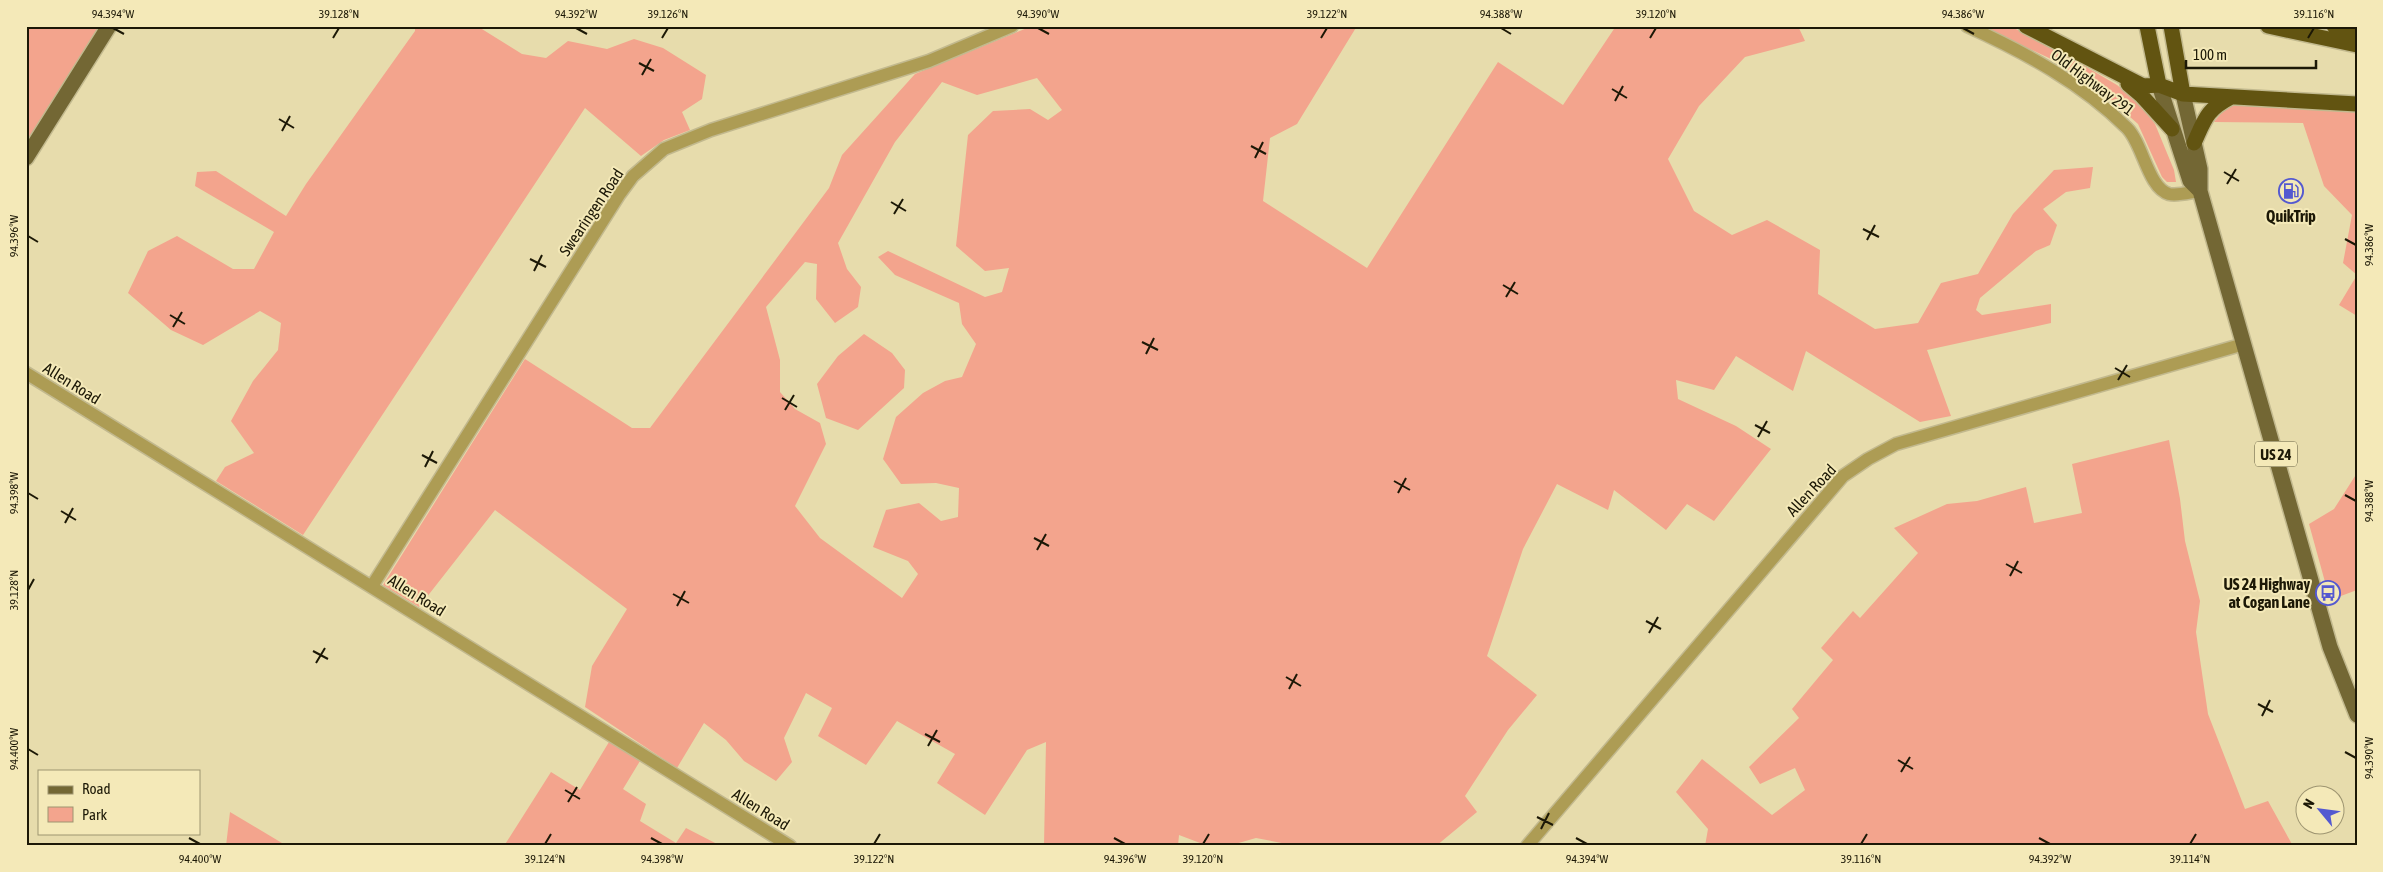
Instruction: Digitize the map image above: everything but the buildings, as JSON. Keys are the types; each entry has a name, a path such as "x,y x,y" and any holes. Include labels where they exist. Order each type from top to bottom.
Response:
{"highway":[{"path":"2026,26 2143,86 2159,84 2183,94 2357,104"},
{"name":"US 24","path":"2147,26 2159,84"},
{"name":"US 24","path":"2171,26 2183,94"},
{"path":"2268,26 2357,45"},
{"path":"2334,26 2357,31"},
{"path":"2111,71 2141,95 2172,129"},
{"path":"2194,143 2206,115 2211,109 2231,97"}],"main road":[{"path":"26,158 109,26"},
{"name":"US 24","path":"2159,84 2190,181 2200,191"},
{"name":"US 24","path":"2183,94 2200,169 2200,191 2330,647 2357,715"}],"street":[{"name":"Swearingen Road","path":"372,586 619,195 647,163 664,150 712,130 929,61 1012,26"},
{"name":"Old Highway 291","path":"1967,26 2029,56 2054,71 2123,124 2136,138 2151,175 2162,190 2174,194 2200,191"},
{"name":"Allen Road","path":"1527,846 1843,476 1868,459 1896,444 2244,344"},
{"name":"Allen Road","path":"26,373 790,846"}],"green space":[{"path":"26,26 100,26 26,143"},
{"path":"415,26 477,26 522,54 546,58 568,41 607,49 634,39 663,48 706,75 702,99 682,112 690,130 664,140 641,156 585,108 303,535 216,481 225,467 254,453 231,421 253,381 278,350 281,323 260,311 203,345 171,330 128,293 148,251 177,236 233,269 254,269 274,232 195,186 197,172 216,171 286,216 306,184 415,31"},
{"path":"1032,26 1357,26 1297,124 1270,138 1263,201 1367,268 1498,62 1563,105 1616,26 1798,26 1805,41 1745,57 1699,106 1668,159 1694,211 1732,235 1767,220 1820,250 1818,294 1875,329 1918,323 1941,283 1978,274 2013,214 2054,170 2093,167 2090,188 2066,192 2043,209 2057,225 2050,245 2036,251 1980,298 1976,310 1982,315 2051,304 2051,323 1927,350 1951,416 1920,422 1806,351 1793,391 1736,356 1714,390 1676,380 1678,399 1736,426 1771,449 1714,521 1687,504 1666,530 1614,490 1608,510 1557,484 1523,549 1487,656 1537,695 1508,730 1465,796 1477,812 1436,846 1297,846 1256,838 1228,846 1208,846 1179,835 1178,846 1044,846 1046,742 1027,750 985,815 937,783 955,754 897,721 866,765 818,736 832,708 806,693 784,738 792,762 776,781 744,761 726,740 704,723 677,768 585,707 592,666 627,609 495,510 419,607 383,585 525,359 632,428 650,428 829,188 842,155 915,74","holes":["1037,78 1062,110 1048,120 1030,109 993,111 968,135 956,246 985,271 1009,268 1002,292 985,297 888,251 878,257 895,275 959,303 962,324 976,344 962,377 945,381 923,393 896,417 883,459 901,484 936,483 959,488 958,517 941,521 919,503 886,510 873,547 908,561 918,574 902,598 820,538 795,506 826,444 820,423 795,409 780,392 780,360 766,307 805,262 817,264 816,299 835,323 858,307 861,287 847,269 838,243 895,142 942,82 977,95"]},
{"path":"1980,26 2010,26 2059,51 2117,85 2138,102 2155,124 2174,170 2176,182 2167,182 2162,177 2138,124 2102,92 2049,58"},
{"path":"2242,104 2357,111 2357,275 2343,263 2352,215 2324,186 2303,123 2214,122 2227,106"},
{"path":"2357,275 2357,316 2339,305"},
{"path":"864,334 892,353 905,370 904,388 858,430 826,418 817,384 838,356"},
{"path":"2169,440 2180,499 2185,541 2200,601 2196,632 2208,714 2245,809 2268,801 2293,846 1705,846 1708,829 1676,792 1702,759 1772,815 1805,790 1795,768 1760,784 1749,767 1799,718 1792,709 1833,660 1821,648 1853,611 1860,618 1918,553 1894,528 1947,504 1977,501 2026,487 2034,523 2082,513 2072,464"},
{"path":"2357,473 2357,590 2330,600 2309,524 2334,509"},
{"path":"609,742 640,761 623,789 646,804 640,821 676,843 686,828 721,846 504,846 551,772 580,790"},
{"path":"230,812 287,846 226,846"}],"place":[{"name":"QuikTrip","path":"2291,191"},
{"name":"US 24 Highway at Cogan Lane","path":"2328,593"}]}
